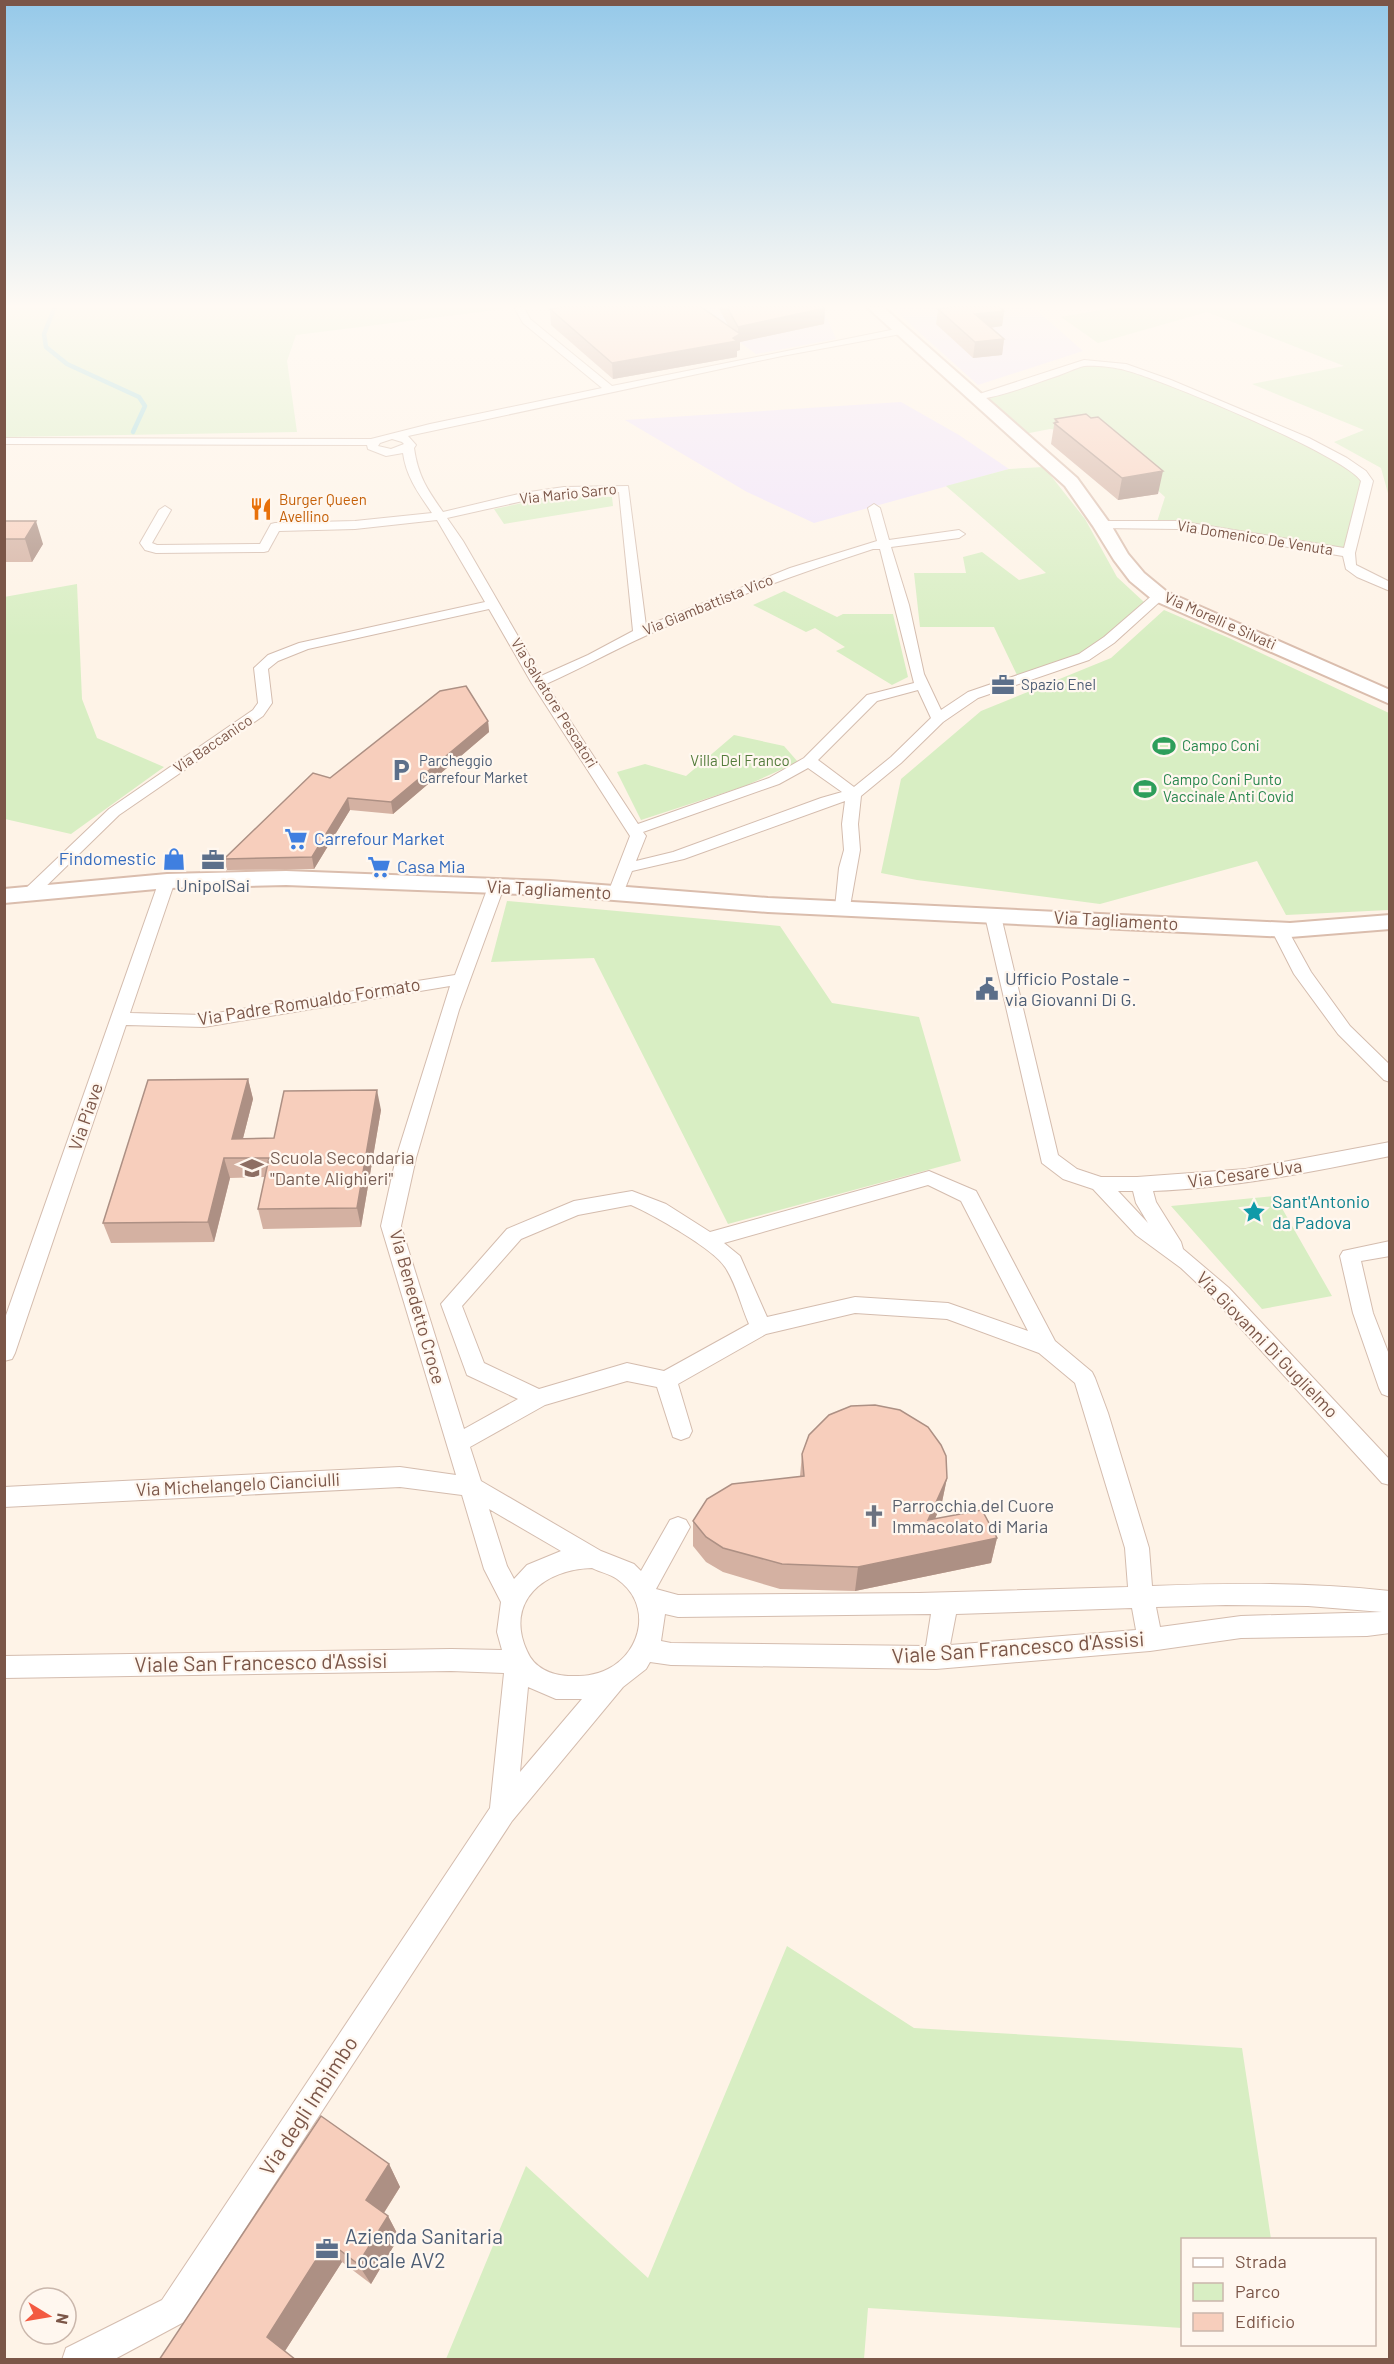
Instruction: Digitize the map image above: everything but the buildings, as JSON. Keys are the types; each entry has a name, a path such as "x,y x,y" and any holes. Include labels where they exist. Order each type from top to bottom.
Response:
{"main road":[{"name":"Via Morelli e Silvati","path":"998,417 1071,482 1102,525 1120,556 1137,577 1160,596 1389,698"},
{"name":"Via Tagliamento","path":"4,896 167,881 286,878 616,893 843,908 1279,929 1389,922"}],"street":[{"path":"373,446 381,438 477,417"},
{"path":"1251,417 1305,440 1362,473 1367,481 1349,553"},
{"path":"4,441 314,442 373,446 385,452 397,452 408,443 444,424"},
{"path":"395,436 408,443"},
{"name":"Via Salvatore Pescatori","path":"408,443 411,469 418,484 441,516 538,682 634,830"},
{"name":"Via Salvatore Pescatori","path":"385,452 411,469"},
{"name":"Via Mario Sarro","path":"441,516 522,497 564,491 624,488 640,633"},
{"path":"874,508 921,686 938,719"},
{"path":"165,510 146,543 149,547 156,549 264,548 275,527 355,525 441,516"},
{"name":"Via Domenico De Venuta","path":"1102,525 1178,525 1349,553 1350,566 1361,574 1389,587"},
{"name":"Via Giambattista Vico","path":"538,682 593,658 640,633 794,571 871,546 959,534"},
{"path":"626,868 678,856 826,801 854,794 896,760 938,719 973,695 1084,657 1109,640 1160,596"},
{"name":"Via Baccanico","path":"29,894 114,812 258,713 265,703 261,668 273,658 304,646 493,604"},
{"path":"616,893 639,836 634,830 774,781 809,761 872,698 921,686"},
{"path":"809,761 854,794"},
{"path":"843,908 847,868 852,850 850,824 854,794"},
{"name":"Via Piave","path":"6,1347 167,881"},
{"name":"Via Benedetto Croce","path":"496,887 461,979 406,1158 391,1226 496,1569 513,1600"},
{"name":"Via Giovanni Di Guglielmo","path":"993,916 1049,1158 1070,1174 1100,1184 1143,1230 1188,1263 1244,1317 1389,1476"},
{"path":"1279,929 1303,974 1344,1030 1389,1076"},
{"name":"Via Padre Romualdo Formato","path":"120,1019 204,1021 461,979"},
{"name":"Via Cesare Uva","path":"1100,1184 1142,1186 1262,1173 1389,1149"},
{"path":"707,1240 929,1178 969,1196 1047,1347"},
{"path":"1142,1186 1146,1203 1168,1241 1188,1263"},
{"path":"538,1398 475,1369 451,1304 514,1234 574,1208 632,1197 659,1209 707,1240 733,1261 761,1327"},
{"path":"1389,1248 1350,1256 1363,1313 1389,1388"},
{"path":"458,1443 538,1398 627,1372 666,1380 761,1327 855,1305 948,1311 1047,1347 1084,1378 1097,1413 1137,1548 1150,1640"},
{"path":"666,1380 681,1431"},
{"name":"Via Michelangelo Cianciulli","path":"4,1497 400,1477 471,1487"},
{"path":"471,1487 593,1558 622,1568 630,1573 646,1594 653,1616 652,1633 645,1650 632,1668 612,1681 592,1688 571,1689 550,1685 532,1676 518,1662 509,1642 507,1621 513,1600 526,1581 546,1567 569,1559 593,1558"},
{"path":"646,1594 678,1527"},
{"path":"646,1594 678,1606 945,1604 1142,1595 1277,1594 1350,1597 1389,1602"},
{"path":"936,1658 945,1604"},
{"name":"Viale San Francesco d'Assisi","path":"645,1650 671,1654 936,1658 1150,1640 1241,1627 1367,1625 1389,1622"},
{"name":"Viale San Francesco d'Assisi","path":"4,1667 451,1660 518,1662"},
{"name":"Via degli Imbimbo","path":"503,1812 518,1662"},
{"name":"Via degli Imbimbo","path":"78,2360 173,2311 503,1812 612,1681"}],"shaded area":[{"path":"666,417 928,417 1009,469 814,523 747,492 625,420"}],"green space":[{"path":"5,417 295,417 297,432 5,437"},
{"path":"999,417 1249,417 1305,440 1367,481 1349,553 1156,525 1165,497 1097,435 1050,429 1019,435"},
{"path":"1333,417 1389,417 1389,497 1381,468 1334,442 1364,430"},
{"path":"1044,467 1085,519 1117,577 1144,602 1122,623 1079,656 1017,675 994,627 920,627 914,573 966,573 963,557 982,552 1019,580 1046,573 946,486 1009,469"},
{"path":"561,495 612,497 613,506 504,524 494,509"},
{"path":"77,584 82,699 97,738 164,767 71,834 5,819 4,597"},
{"path":"784,591 837,617 843,614 893,614 908,677 892,685 836,651 845,647 815,628 806,632 753,605"},
{"name":"Campo Coni","path":"1164,610 1389,713 1389,910 1286,915 1257,861 1100,904 917,880 881,873 901,779 981,711 1111,658"},
{"name":"Villa Del Franco","path":"734,735 784,746 798,762 745,786 641,820 617,772 645,764 686,776"},
{"path":"507,901 780,926 832,1003 919,1017 961,1161 728,1224 594,958 491,962"},
{"path":"1275,1196 1332,1296 1262,1309 1171,1206"},
{"path":"787,1946 914,2028 1242,2048 1271,2238 1181,2238 1181,2328 868,2308 864,2359 446,2359 526,2166 648,2278"}],"waterway":[{"path":"133,432 140,417"}],"place":[{"name":"Burger Queen Avellino","path":"261,509"},
{"name":"Spazio Enel","path":"1003,685"},
{"name":"Campo Coni","path":"1164,746"},
{"name":"Parcheggio Carrefour Market","path":"401,770"},
{"name":"Campo Coni Punto Vaccinale Anti Covid","path":"1145,789"},
{"name":"Carrefour Market","path":"296,839"},
{"name":"Findomestic","path":"174,859"},
{"name":"UnipolSai","path":"213,860"},
{"name":"Casa Mia","path":"379,867"},
{"name":"Ufficio Postale - via Giovanni Di G.","path":"987,989"},
{"name":"Scuola Secondaria \"Dante Alighieri\"","path":"252,1168"},
{"name":"Sant'Antonio da Padova","path":"1254,1212"},
{"name":"Parrocchia del Cuore Immacolato di Maria","path":"874,1516"},
{"name":"Azienda Sanitaria Locale AV2","path":"327,2249"}]}
